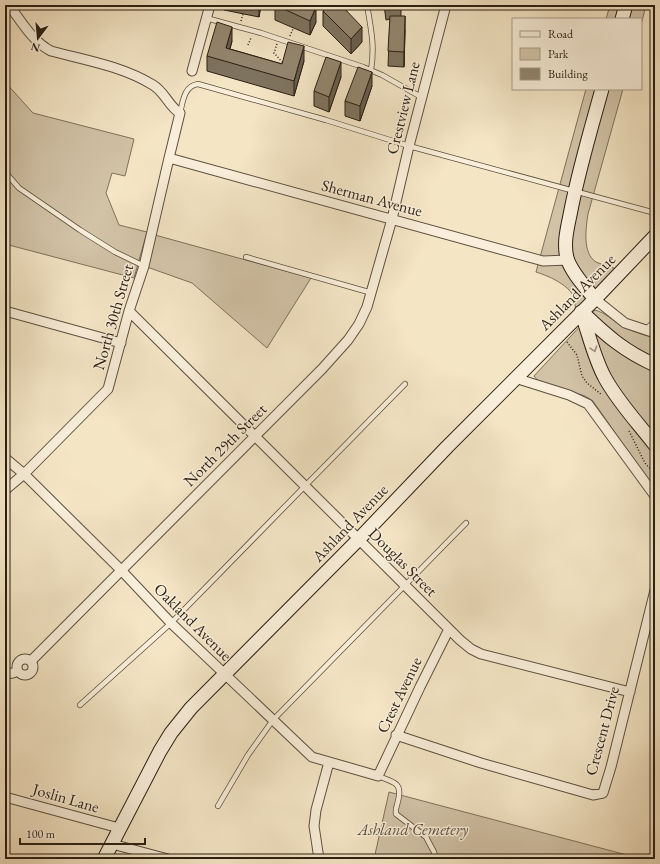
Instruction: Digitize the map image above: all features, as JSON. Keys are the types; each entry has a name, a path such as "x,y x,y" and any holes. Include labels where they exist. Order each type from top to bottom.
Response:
{"street":[{"path":"9,5 26,28 44,47 50,51 137,76 155,86 165,95 174,110 180,113"},
{"path":"192,71 210,5"},
{"name":"Crestview Lane","path":"392,219 421,97 446,5"},
{"path":"622,18 626,5"},
{"path":"602,90 574,192 565,246 568,260 595,299 625,323 655,333"},
{"name":"North 30th Street","path":"5,490 24,474 108,389 129,311 144,266 180,113"},
{"name":"Sherman Avenue","path":"169,158 544,261 568,260"},
{"name":"North 29th Street","path":"5,674 17,671 18,661 25,659 31,661 322,369 348,340 368,307 392,219"},
{"name":"Ashland Avenue","path":"104,859 160,751 171,733 191,708 359,539 515,378 595,299 655,236"},
{"path":"5,311 121,343"},
{"name":"Douglas Street","path":"129,311 471,649 481,654 630,692"},
{"path":"582,312 612,340 655,365"},
{"path":"582,312 598,362 606,378 617,396 655,445"},
{"path":"515,378 569,395 588,404 655,496"},
{"name":"Oakland Avenue","path":"5,458 24,474 121,570 171,623 312,757 378,776"},
{"name":"Crescent Drive","path":"396,735 435,748 593,794 603,793 611,767 655,590"},
{"name":"Crest Avenue","path":"378,776 396,735 450,629"},
{"path":"319,859 314,826 316,810 329,762"},
{"name":"Joslin Lane","path":"5,797 119,828"},
{"path":"112,844 168,859"}],"lane":[{"path":"367,5 374,51 371,70"},
{"path":"206,18 253,30 371,70 421,97"},
{"path":"180,113 188,88 198,84 326,120 409,146 655,213"},
{"path":"5,172 19,188 80,230 115,252 144,266"},
{"path":"246,258 372,293"},
{"path":"645,330 655,321"},
{"path":"80,705 171,623 406,384"},
{"path":"218,806 248,755 273,720 466,523"},
{"path":"378,776 399,786 400,790 395,810 396,814 426,837 436,859"}],"path":[{"path":"248,45 253,30"},
{"path":"278,38 274,53 286,66"},
{"path":"560,333 576,355 582,376 587,383 604,397"},
{"path":"627,425 637,449 645,463 655,474"}],"green space":[{"path":"610,5 646,5 642,21 642,18 606,18"},
{"path":"5,82 33,113 134,139 125,176 112,173 106,193 119,225 147,232 134,278 5,244"},
{"path":"586,90 623,90 588,214 586,233 587,247 592,258 596,262 617,269 577,309 575,306 575,300 567,288 548,276 536,272"},
{"path":"155,235 311,278 267,348 192,283 147,267"},
{"path":"595,310 603,313 626,328 655,338 655,490 593,401 585,396 538,381 534,376"},
{"name":"Ashland Cemetery","path":"389,792 642,859 374,859"}],"building":[{"path":"275,5 311,5 316,7 310,21"},
{"path":"329,5 341,5 362,27 351,39 323,11"},
{"path":"390,16 405,16 404,52 388,51"},
{"path":"217,22 232,27 226,48 282,64 288,42 304,46 294,81 207,56"},
{"path":"326,57 341,62 329,97 314,91"},
{"path":"358,67 372,72 360,106 345,101"}]}
